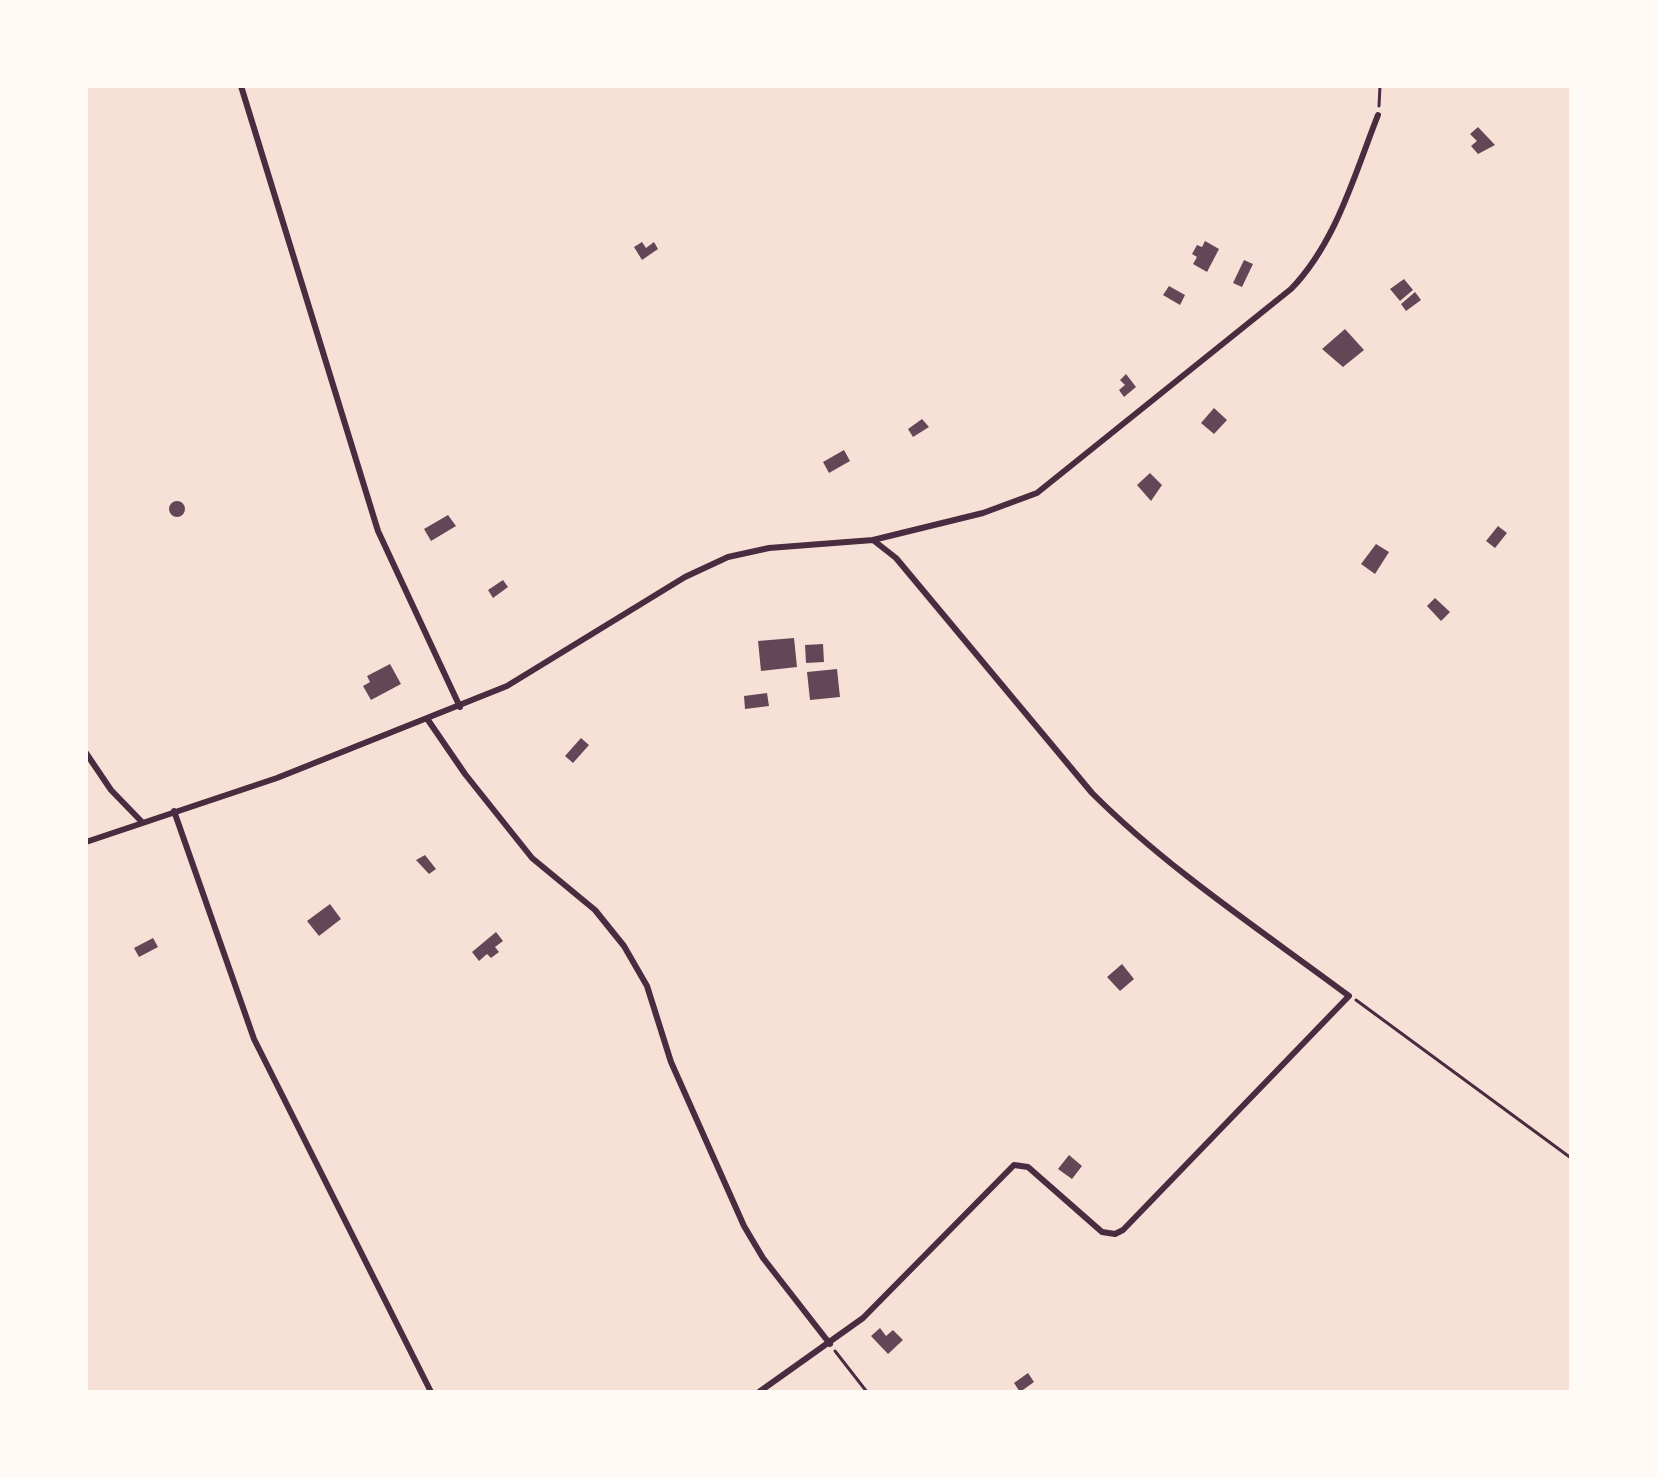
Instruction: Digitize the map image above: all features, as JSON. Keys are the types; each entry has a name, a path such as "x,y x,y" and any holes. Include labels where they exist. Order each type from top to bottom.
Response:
{"street":[{"path":"241,86 378,531 460,707"},
{"path":"86,842 141,821 277,778 460,707 507,686 685,577 728,557 769,548 873,540 983,513 1037,493 1291,289 1314,261 1337,218 1378,115"},
{"path":"759,1392 863,1318 1014,1165 1028,1167 1102,1232 1115,1234 1123,1230 1349,996 1202,887 1118,819 1092,793 914,576 873,540"},
{"path":"428,720 465,774 532,858 595,910 624,946 647,986 671,1062 744,1226 763,1258 830,1344"},
{"path":"86,753 111,790 141,821"},
{"path":"174,811 254,1039 431,1392"}],"path":[{"path":"1378,115 1380,86"},
{"path":"1349,996 1571,1158"},
{"path":"830,1344 867,1392"}],"building":[{"path":"1478,127 1495,145 1478,154 1471,146 1477,141 1470,134"},
{"path":"1205,241 1219,249 1207,272 1193,264 1197,257 1192,254 1197,245 1202,247"},
{"path":"642,242 646,248 654,242 658,249 642,260 634,247"},
{"path":"1244,260 1253,264 1242,287 1233,283"},
{"path":"1404,279 1413,290 1400,301 1390,289"},
{"path":"1169,286 1185,295 1180,305 1163,295"},
{"path":"1415,292 1421,300 1406,311 1401,304"},
{"path":"1345,329 1364,350 1343,367 1322,349"},
{"path":"1126,374 1136,387 1124,397 1119,390 1125,385 1120,380"},
{"path":"1214,408 1227,420 1214,434 1201,423"},
{"path":"922,419 929,427 913,437 908,429"},
{"path":"844,450 850,461 829,473 823,462"},
{"path":"1150,473 1162,485 1151,501 1137,485"},
{"path":"177,501 185,509 177,517 169,509"},
{"path":"448,515 456,526 431,541 424,529"},
{"path":"1498,526 1507,533 1495,548 1486,541"},
{"path":"1376,544 1389,552 1375,574 1361,564"},
{"path":"503,580 508,587 493,598 488,590"},
{"path":"1435,598 1450,612 1441,621 1427,606"},
{"path":"794,638 797,667 761,671 758,641"},
{"path":"823,644 824,662 806,663 805,645"},
{"path":"390,664 401,684 371,700 363,686 370,682 367,676"},
{"path":"837,669 840,697 810,700 807,672"},
{"path":"767,693 769,706 745,709 744,696"},
{"path":"581,738 589,745 573,763 565,756"},
{"path":"425,855 436,869 429,874 416,860"},
{"path":"330,904 341,919 319,936 307,921"},
{"path":"496,932 503,941 495,947 499,952 491,958 487,954 479,961 472,952"},
{"path":"153,938 158,947 139,957 134,948"},
{"path":"1122,964 1134,979 1120,991 1107,977"},
{"path":"1069,1155 1082,1166 1072,1179 1058,1169"},
{"path":"880,1328 886,1336 893,1330 903,1340 888,1354 871,1336"},
{"path":"1028,1373 1034,1382 1020,1392 1014,1383"}]}
